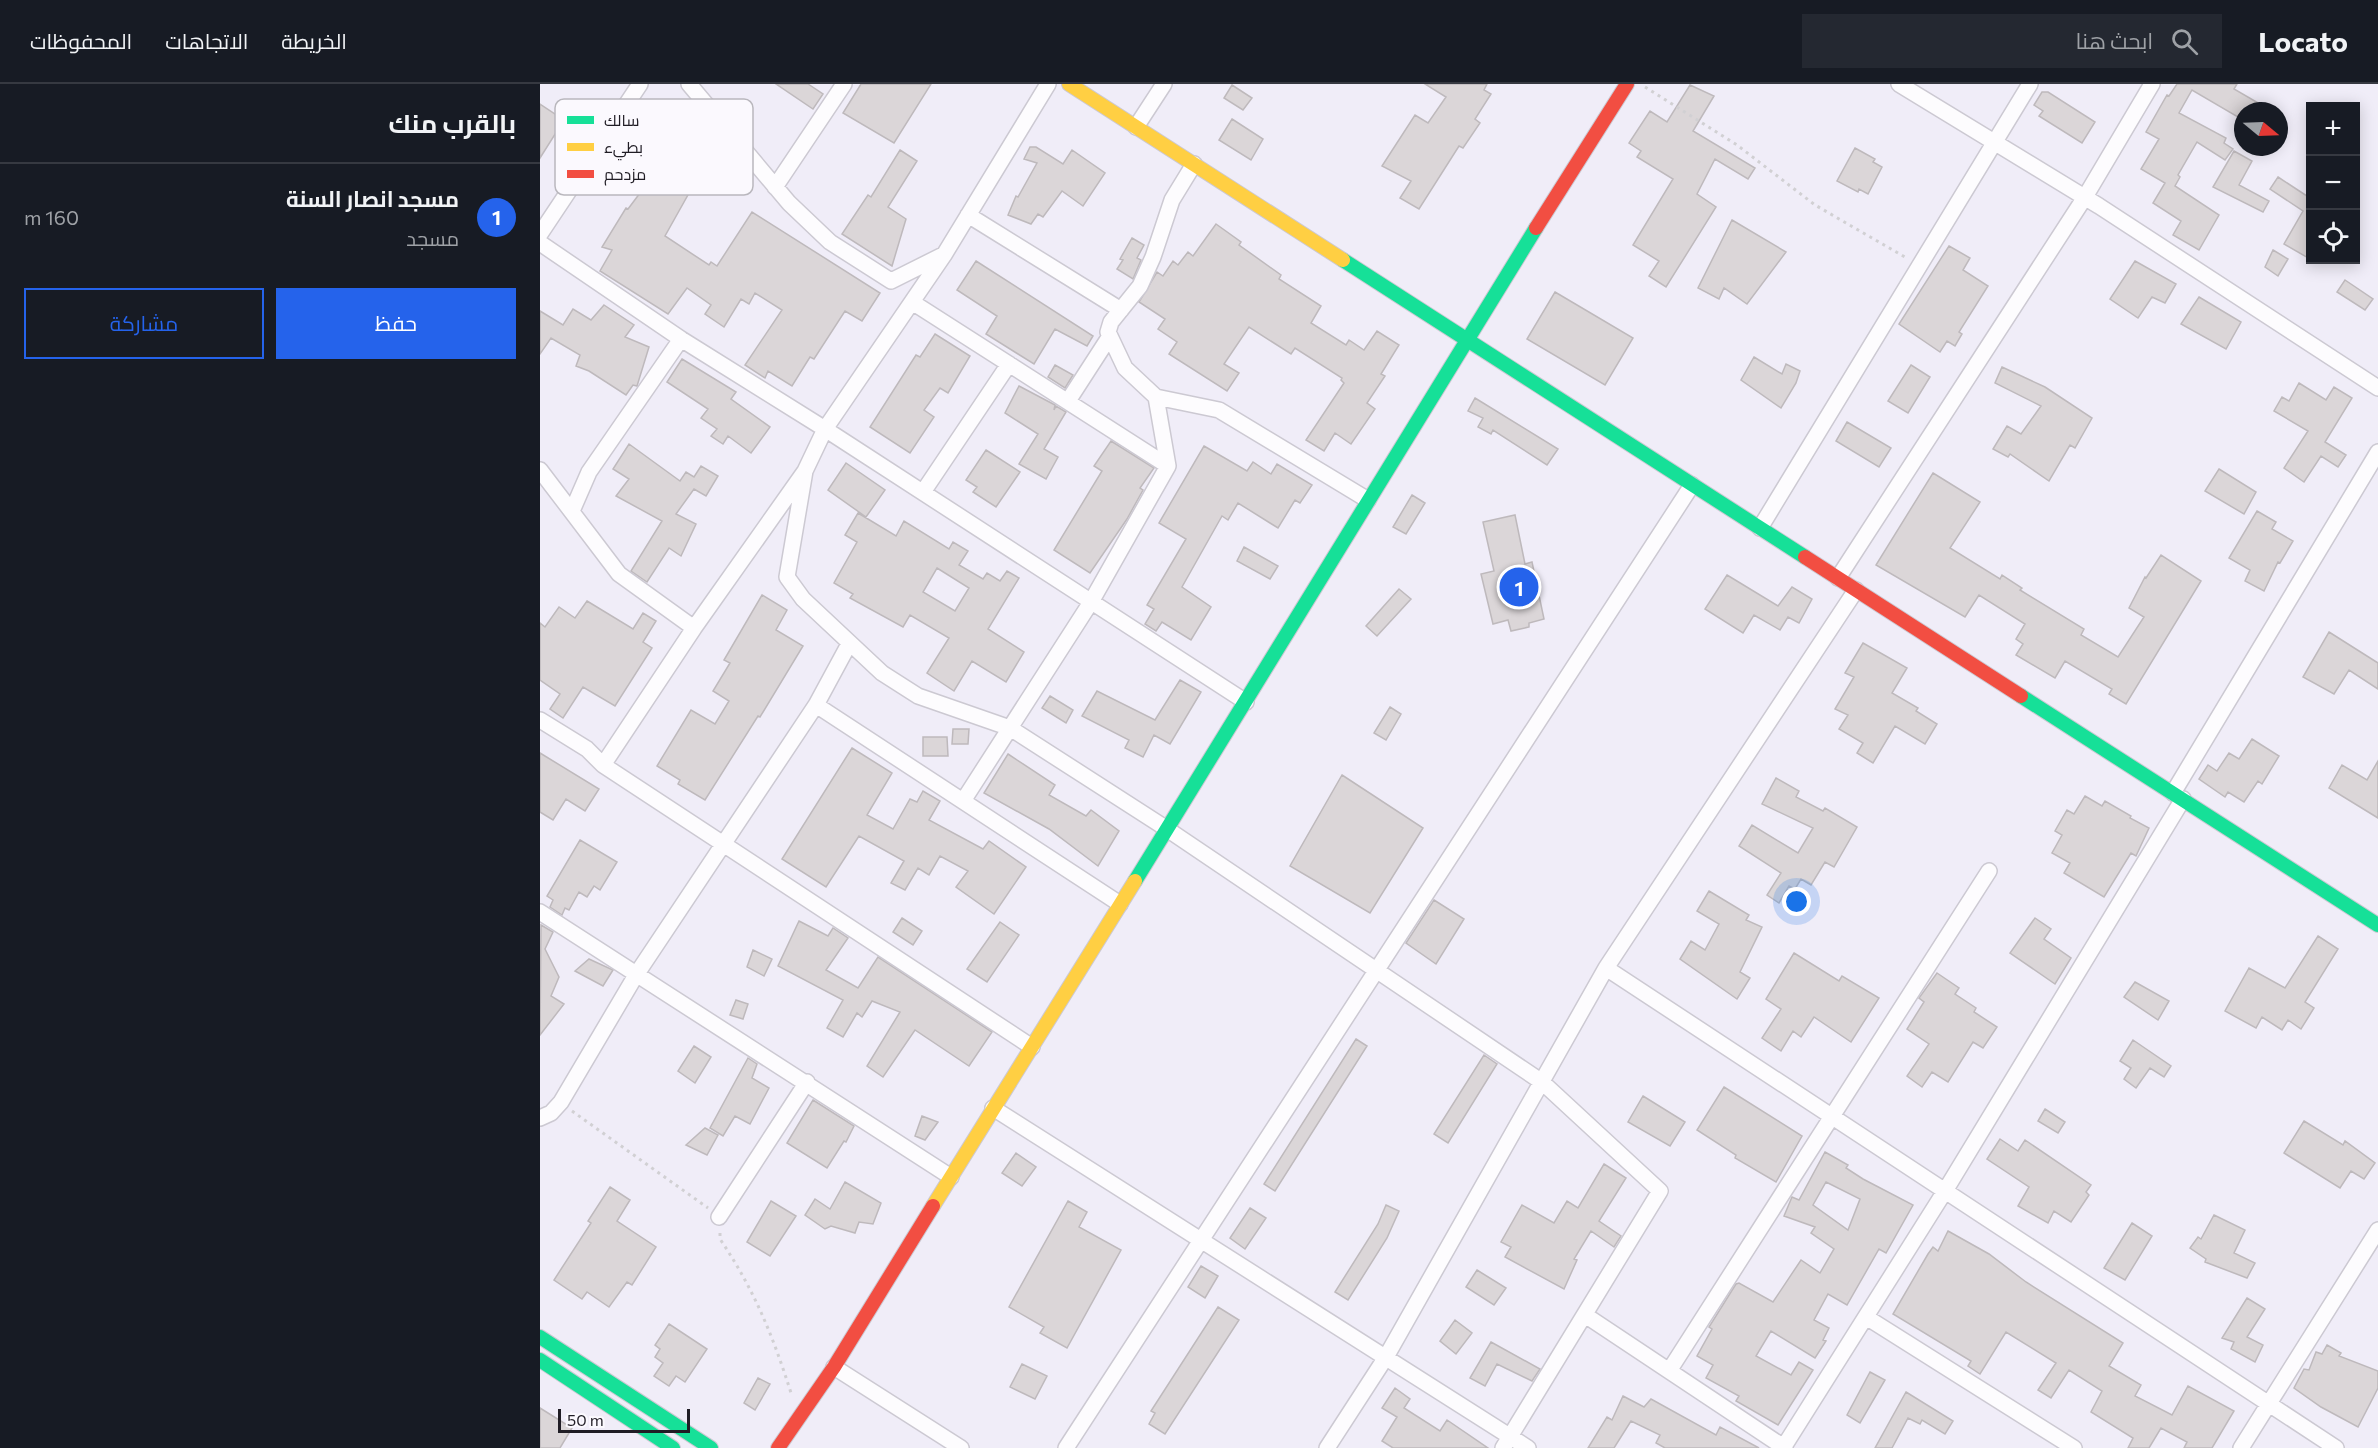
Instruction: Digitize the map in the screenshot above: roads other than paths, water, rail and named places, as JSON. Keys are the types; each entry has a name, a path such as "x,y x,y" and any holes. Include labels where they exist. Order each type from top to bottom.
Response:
{"street":[{"path":"630,99 640,84"},
{"path":"689,84 702,99"},
{"path":"775,187 844,84"},
{"path":"603,765 694,628 805,471 825,429 944,255 1047,84"},
{"path":"1069,84 2378,925"},
{"path":"1136,127 1164,84"},
{"path":"778,1448 834,1367 1246,702 1465,339 1628,84"},
{"path":"1899,84 2085,197 2378,388"},
{"path":"1760,528 2030,84"},
{"path":"1838,578 2085,197 2152,84"},
{"path":"753,161 775,187 830,242 891,281 944,255"},
{"path":"1194,164 1172,200 1153,257 1140,286 1111,322 1108,332 1125,368 1156,397 1219,410 1368,500"},
{"path":"540,234 566,195"},
{"path":"968,215 1121,310"},
{"path":"540,243 681,339 825,429 1246,702"},
{"path":"912,302 1168,466"},
{"path":"1068,401 1110,336"},
{"path":"572,511 589,472 681,339"},
{"path":"923,492 1009,364"},
{"path":"963,801 1091,602 1168,466 1156,397"},
{"path":"1585,1315 1784,1448 1945,1191 2378,452"},
{"path":"540,470 619,574 694,628"},
{"path":"805,471 787,578 802,600 882,673 918,696 1010,728 1167,829 1542,1082 1660,1191 1507,1442"},
{"path":"1066,1448 1692,484"},
{"path":"1327,1448 1386,1357 1606,968 1856,590"},
{"path":"540,1118 551,1113 561,1102 636,975 722,841 816,705 849,644"},
{"path":"816,705 1120,904"},
{"path":"540,720 587,749 603,765 722,841 1032,1047"},
{"path":"1669,1371 1989,871"},
{"path":"540,912 807,1082 951,1177"},
{"path":"1606,968 2336,1448"},
{"path":"719,1216 807,1082"},
{"path":"993,1108 1386,1357 1507,1442 1528,1448"},
{"path":"2241,1448 2378,1230"},
{"path":"1866,1317 2074,1448"},
{"path":"540,1337 711,1448"},
{"path":"540,1360 673,1448"},
{"path":"834,1367 961,1448"}],"place":[{"name":"مسجد انصار السنة","path":"1519,587"}]}
